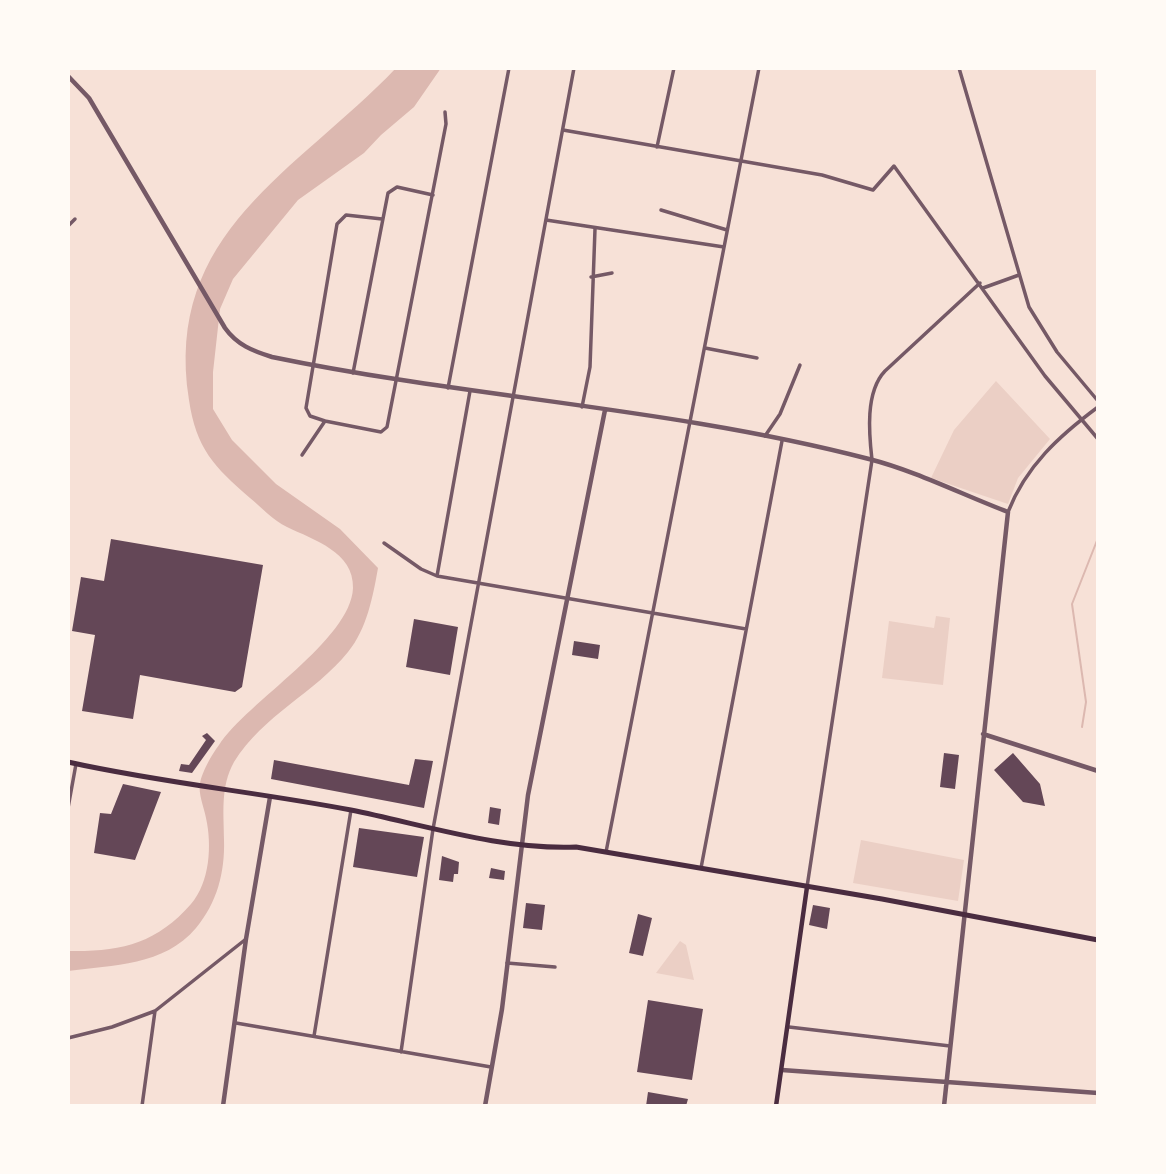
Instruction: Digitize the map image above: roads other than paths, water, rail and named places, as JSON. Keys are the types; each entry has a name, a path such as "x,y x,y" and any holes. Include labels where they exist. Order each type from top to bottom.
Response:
{"main road":[{"path":"68,762 351,810 433,829 523,844 606,852 965,914 1098,940"},
{"path":"776,1106 807,887"}],"street":[{"path":"448,388 509,68"},
{"path":"401,1052 433,829 574,68"},
{"path":"657,147 674,68"},
{"path":"606,852 758,68"},
{"path":"959,68 1029,307 1043,333 1098,401"},
{"path":"68,76 95,109 225,328 232,338 254,351 396,381 691,422 872,460 1008,512"},
{"path":"382,219 346,215 339,220 311,365 307,412 325,421 385,430 447,121 445,112"},
{"path":"563,130 822,175 873,190 894,166 1045,376 1098,439"},
{"path":"353,373 388,193 392,188 433,195"},
{"path":"661,210 727,230"},
{"path":"68,226 75,219"},
{"path":"546,220 724,247"},
{"path":"582,407 590,367 594,229"},
{"path":"591,277 612,273"},
{"path":"983,288 1020,275"},
{"path":"807,887 872,460 869,431 877,379 979,283"},
{"path":"705,348 757,358"},
{"path":"763,438 780,414 800,365"},
{"path":"436,576 470,391"},
{"path":"944,1106 1008,512 1023,478 1081,419 1098,407"},
{"path":"485,1106 507,963 528,795 605,410"},
{"path":"302,455 325,421"},
{"path":"701,869 782,441"},
{"path":"383,543 436,576 746,629"},
{"path":"983,734 1098,771"},
{"path":"68,808 76,764"},
{"path":"223,1106 246,939 270,797"},
{"path":"314,1037 351,810"},
{"path":"68,1038 112,1027 155,1011 246,939"},
{"path":"507,963 555,967"},
{"path":"142,1106 155,1011"},
{"path":"236,1023 491,1067"},
{"path":"789,1027 950,1046"},
{"path":"782,1070 1098,1093"}],"waterway":[{"path":"1082,727 1086,702 1072,604 1098,538"}]}
